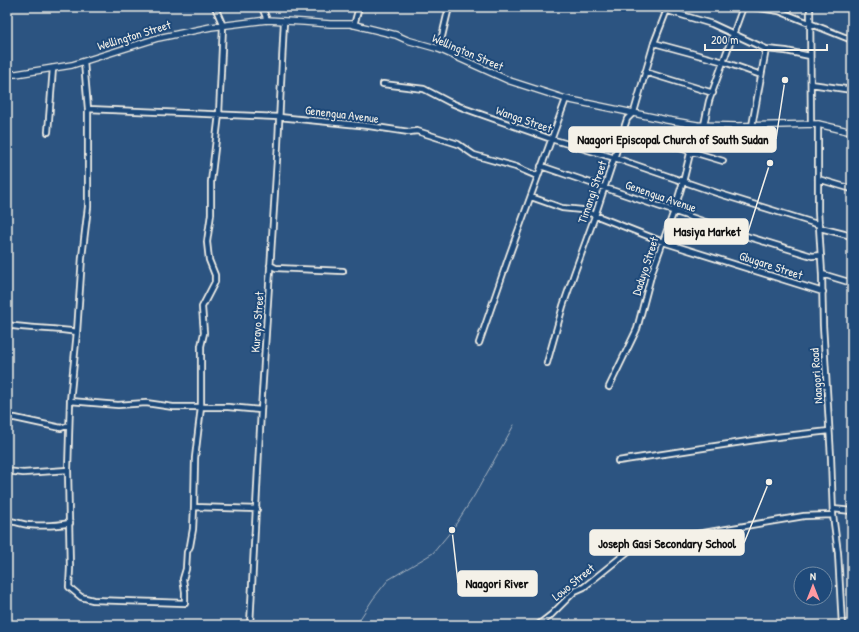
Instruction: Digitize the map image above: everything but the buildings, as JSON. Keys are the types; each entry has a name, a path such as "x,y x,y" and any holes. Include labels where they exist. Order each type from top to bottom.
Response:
{"main road":[{"name":"Wellington Street","path":"7,74 16,74 72,65 185,31 267,20 354,25 396,35 407,40 439,49 510,81 566,99 697,125 752,126 814,124 852,132"}],"street":[{"path":"84,62 88,110 88,207 82,257 77,332 70,401 70,444 68,470 70,523 69,587 81,597 93,600 185,603 185,592 182,579 186,570 187,552 190,546 193,529 195,458 201,407 201,346 204,333 202,307 215,282 215,275 209,260 207,242 211,214 211,182 219,114 223,26 215,7"},
{"path":"262,7 267,20"},
{"path":"354,25 359,7"},
{"path":"439,49 449,7"},
{"path":"655,7 667,9 712,24 766,49 810,56"},
{"path":"704,125 709,102 743,7"},
{"path":"753,7 779,11 852,40"},
{"name":"Naagori Road","path":"810,7 811,84 818,179 823,324 833,512 838,553 842,625"},
{"name":"Timangi Street","path":"547,363 567,293 615,158 627,119 634,112 654,43 667,9"},
{"name":"Kurayo Street","path":"250,625 284,21"},
{"path":"654,43 724,62 761,75"},
{"path":"752,126 766,49"},
{"path":"48,132 53,68"},
{"path":"645,72 713,93"},
{"name":"Wanga Street","path":"383,84 424,89 466,109 551,139 615,158 717,194 851,236"},
{"path":"811,84 852,90"},
{"path":"479,343 531,197 537,176 566,99"},
{"name":"Genengua Avenue","path":"88,110 279,117 370,126 409,132 417,131 458,144 474,155 516,167 537,176"},
{"name":"Daduyo Street","path":"609,387 637,329 652,272 683,182 697,125"},
{"path":"623,131 723,162"},
{"name":"Genengua Avenue","path":"542,166 750,237 812,256 821,255"},
{"path":"818,179 852,190"},
{"name":"Gbugare Street","path":"531,197 562,208 582,210 663,242 822,292"},
{"path":"851,236 852,228"},
{"path":"270,265 276,268 343,271"},
{"path":"822,274 852,283"},
{"path":"7,325 28,328 61,329 77,332"},
{"path":"70,401 118,405 146,403 173,407 261,410"},
{"path":"7,418 15,418 61,428 69,425"},
{"path":"618,461 768,438 829,431"},
{"path":"7,471 23,473 68,470"},
{"path":"194,507 256,508"},
{"name":"Lowo Street","path":"538,625 551,615 576,591 584,587 631,549 644,544 804,516 852,511"},
{"path":"7,521 29,525 59,525 70,523"}],"waterway":[{"path":"356,625 373,599 388,580 433,553 452,530 474,496 514,425"}],"place":[{"name":"Naagori Episcopal Church of South Sudan","path":"785,80"},
{"name":"Masiya Market","path":"770,163"},
{"name":"Joseph Gasi Secondary School","path":"769,482"},
{"name":"Naagori River","path":"452,530"}]}
